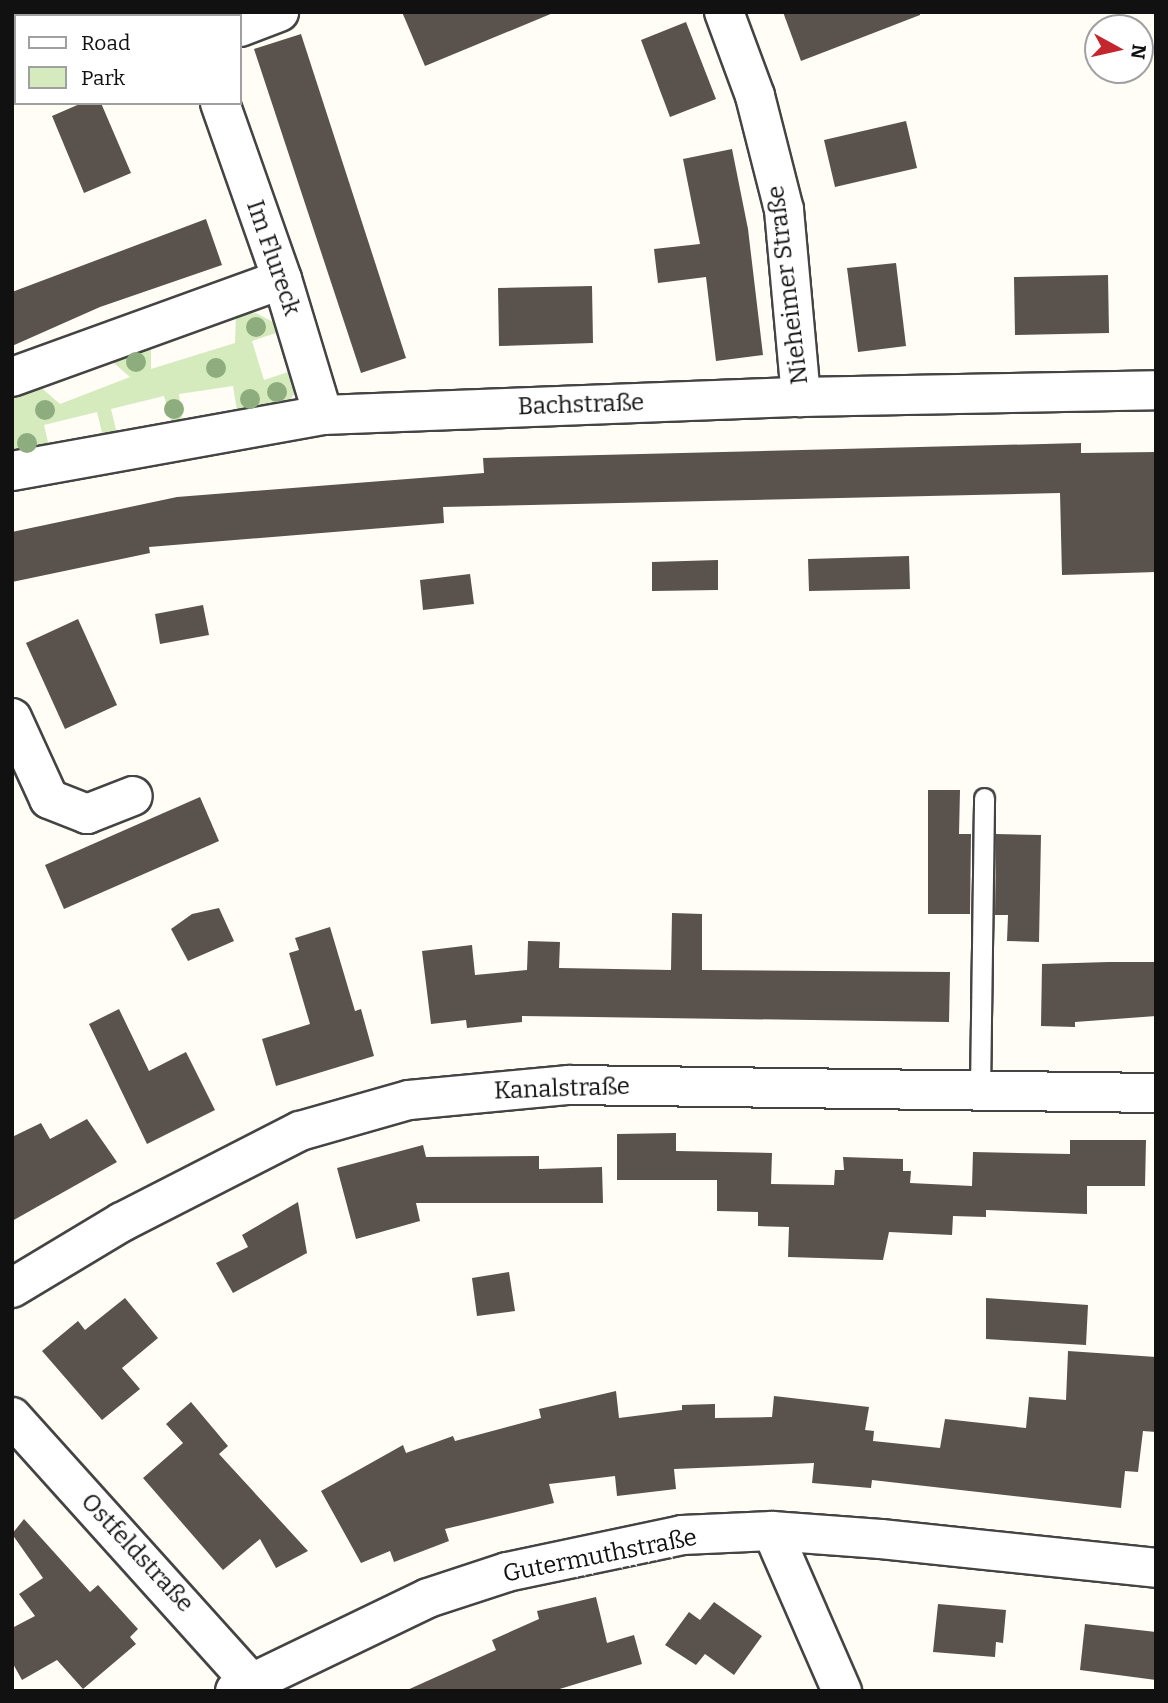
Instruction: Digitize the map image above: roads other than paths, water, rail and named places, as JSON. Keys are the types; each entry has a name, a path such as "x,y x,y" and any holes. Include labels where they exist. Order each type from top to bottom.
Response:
{"street":[{"path":"242,26 279,12"},
{"name":"Nieheimer Straße","path":"724,12 755,96 784,211 801,397"},
{"name":"Im Flureck","path":"221,105 282,279 323,415"},
{"path":"12,377 282,279"},
{"name":"Bachstraße","path":"12,471 323,415 801,397 1156,390"},
{"path":"12,718 49,799 86,814 133,796"},
{"name":"Kanalstraße","path":"12,1288 121,1222 300,1131 409,1100 569,1085 1156,1093"},
{"name":"Ostfeldstraße","path":"12,1417 249,1687"},
{"path":"772,1531 842,1691"},
{"name":"Gutermuthstraße","path":"249,1687 428,1598 507,1572 682,1535 772,1531 1156,1568"}],"lane":[{"path":"980,1090 984,798"}]}
